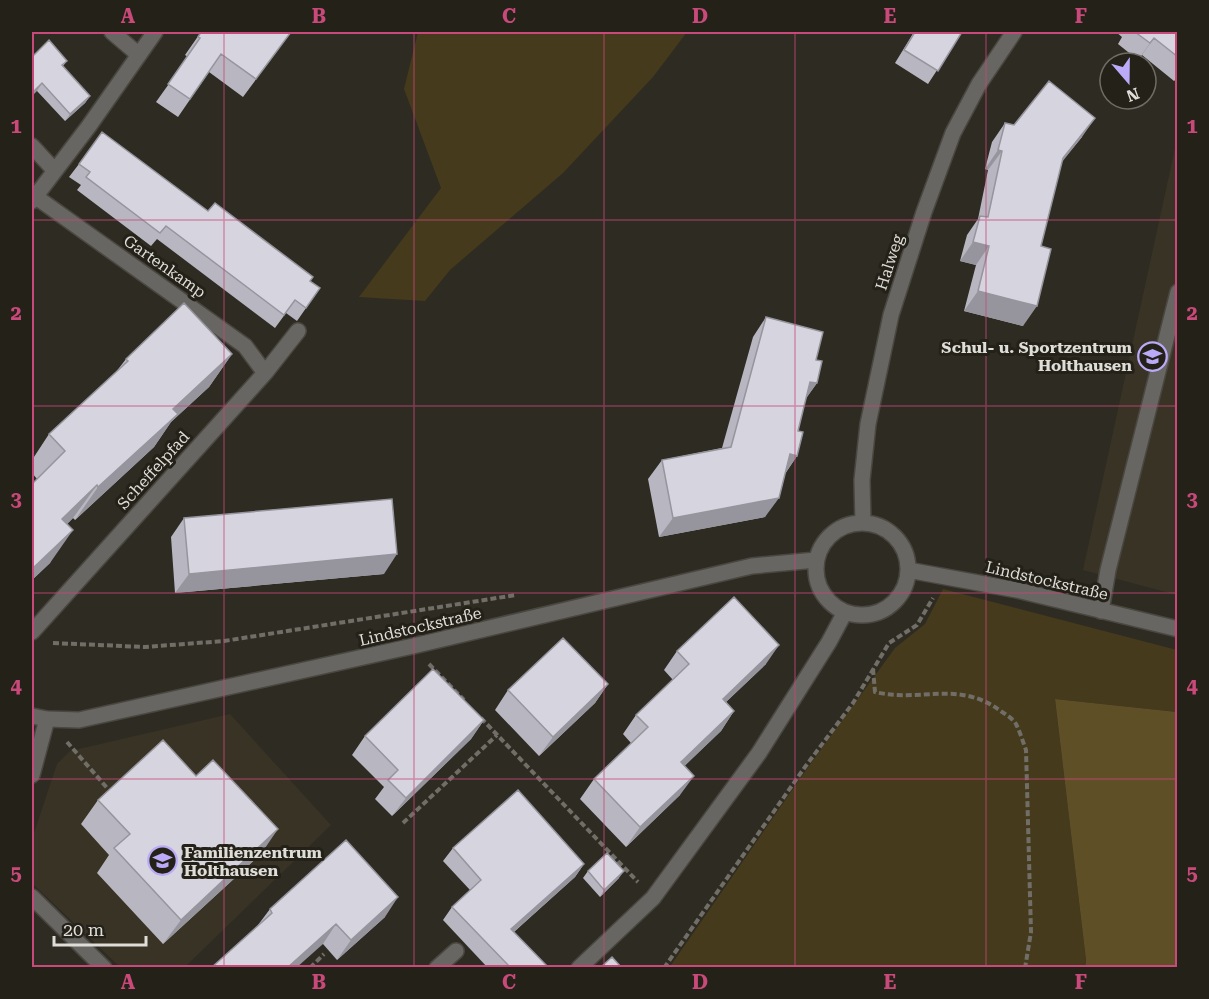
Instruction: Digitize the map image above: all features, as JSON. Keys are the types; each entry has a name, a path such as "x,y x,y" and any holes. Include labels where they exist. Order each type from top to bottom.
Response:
{"street":[{"path":"112,32 139,55"},
{"name":"Gartenkamp","path":"155,32 34,199 245,346 265,373"},
{"name":"Halweg","path":"863,523 862,480 868,424 891,315 924,212 953,133 979,84 1014,32"},
{"path":"32,146 55,171"},
{"path":"1101,611 1108,570 1178,292"},
{"name":"Scheffelpfad","path":"32,632 265,373 298,331"},
{"path":"863,523 880,526 901,543 908,561 908,570 906,586 898,598 877,613 860,616 845,612 830,603 819,586 815,574 816,560 827,539 845,526 863,523"},
{"name":"Lindstockstraße","path":"32,716 79,720 413,646 752,566 816,560"},
{"name":"Lindstockstraße","path":"908,570 1017,590 1178,629"},
{"path":"579,968 653,898 759,753 829,642 845,612"},
{"path":"32,774 47,719"},
{"path":"32,897 104,968"},
{"path":"438,968 456,951"}],"path":[{"path":"664,968 805,767 853,703 889,643 917,625 945,576"},
{"path":"52,643 145,647 224,641 527,594"},
{"path":"413,646 466,703"},
{"path":"873,669 876,692 889,695 966,694 991,704 1015,722 1026,750 1030,932 1025,968"},
{"path":"474,711 653,898"},
{"path":"47,719 108,789"},
{"path":"403,822 497,735"},
{"path":"310,968 324,954"}],"shaded area":[{"path":"418,32 687,32 653,77 563,173 450,270 425,301 359,297 441,188 404,89"},
{"name":"Schul- u. Sportzentrum Holthausen","path":"1177,139 1177,595 1083,570"},
{"path":"943,589 1177,650 1177,712 1055,699 1086,960 1084,967 669,968 806,770 895,648 925,624"},
{"path":"1055,699 1177,712 1177,967 1085,967"},
{"name":"Familienzentrum Holthausen","path":"230,714 331,825 185,967 120,967 32,883 32,839 57,764 70,751"}],"building":[{"path":"201,32 291,32 256,79 221,54 190,99 168,84 200,38 198,37"},
{"path":"915,32 962,32 938,71 904,50"},
{"path":"1135,32 1178,32 1178,57 1154,38 1150,43"},
{"path":"49,40 67,61 62,65 90,96 70,114 42,83 32,93 32,57"},
{"path":"1049,81 1095,118 1063,158 1041,246 1051,249 1037,306 978,291 989,246 973,242 980,216 988,217 1002,151 998,150 1005,123 1014,125"},
{"path":"102,132 208,211 215,203 313,277 310,281 320,288 306,308 295,300 284,315 166,226 160,233 86,177 90,172 79,164"},
{"path":"184,303 232,354 173,409 178,414 62,519 73,530 32,569 32,484 65,451 49,434 128,361 126,359"},
{"path":"766,317 823,332 816,360 822,361 817,383 810,382 798,431 803,432 797,456 790,454 779,498 673,518 662,460 731,447"},
{"path":"392,499 397,554 189,574 184,518"},
{"path":"734,597 779,645 723,699 734,711 681,762 694,776 640,827 594,779 648,727 636,715 689,664 677,651"},
{"path":"563,638 608,684 553,737 508,690"},
{"path":"433,669 484,720 406,798 388,780 398,770 365,736"},
{"path":"163,740 196,776 213,760 278,829 181,920 114,848 130,834 98,800"},
{"path":"518,790 584,864 511,929 549,968 511,968 452,907 481,880 453,848"},
{"path":"346,840 398,897 351,940 336,924 287,968 211,968 272,913 270,909"},
{"path":"607,853 624,871 604,890 588,871"},
{"path":"612,957 622,968 600,968"}],"place":[{"name":"Schul- u. Sportzentrum Holthausen","path":"1153,356"},
{"name":"Familienzentrum Holthausen","path":"163,861"}]}
